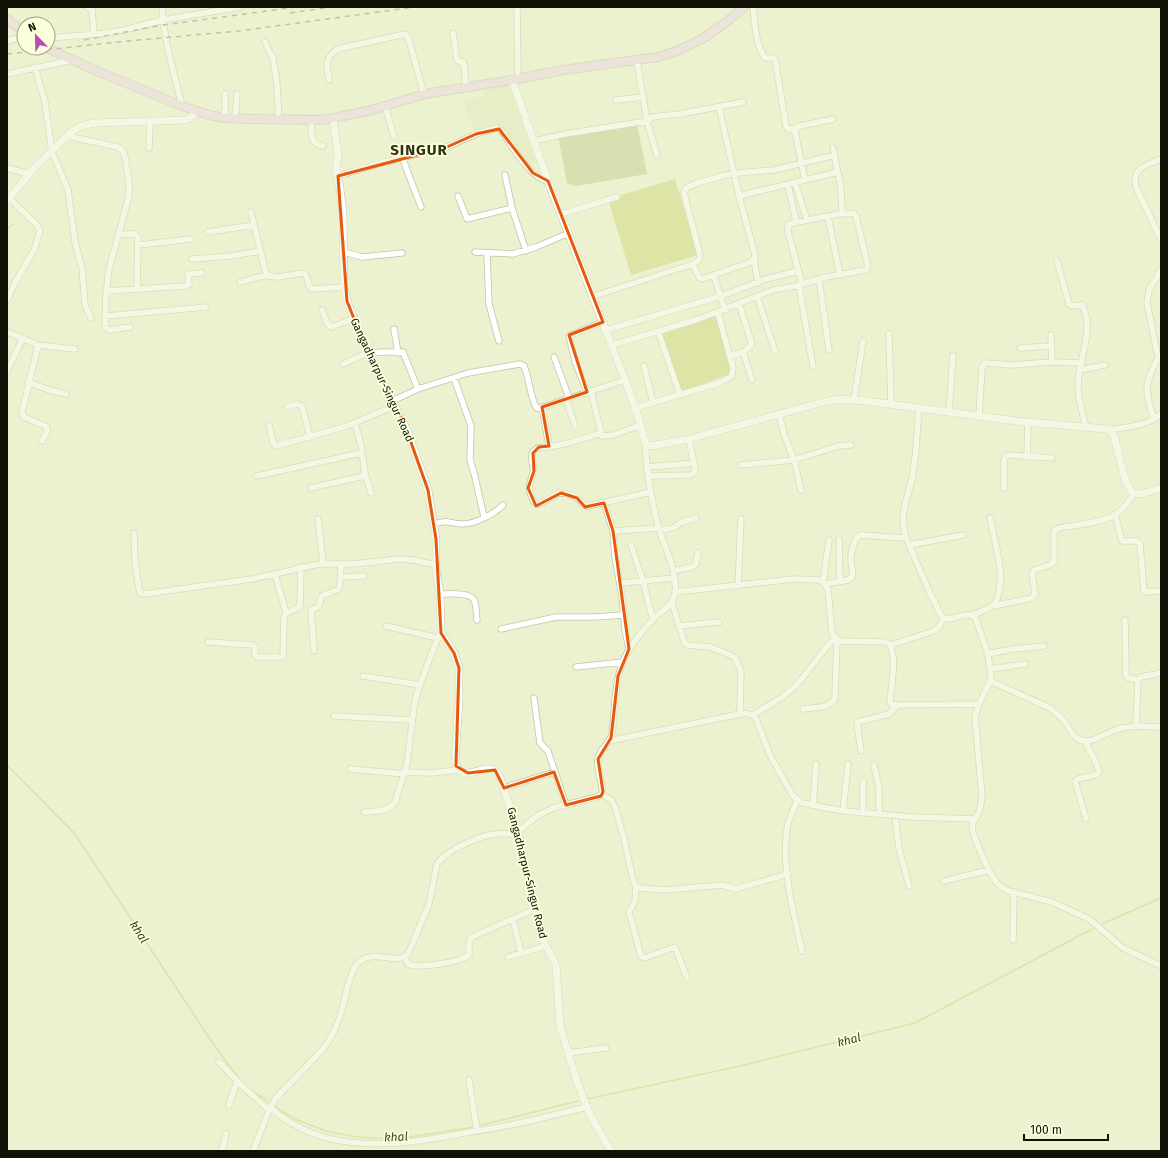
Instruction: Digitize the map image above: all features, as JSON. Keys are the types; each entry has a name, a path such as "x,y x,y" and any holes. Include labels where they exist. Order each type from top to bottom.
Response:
{"main road":[{"path":"56,53 196,112 235,119 311,120 333,118 384,106 424,94 515,80 562,70 637,61 664,56 696,42 717,29 744,7"},
{"path":"7,19 16,26"}],"street":[{"path":"87,7 92,11 94,34"},
{"path":"162,7 168,48 182,106"},
{"path":"56,37 131,29 163,20 240,7"},
{"path":"517,7 515,80 548,181 594,296 636,408 646,445 651,492 659,529 673,571 676,592 672,603 653,620 629,649 623,662 618,676 612,734 598,759 597,770 602,788 602,794"},
{"path":"753,7 758,44 764,57 775,59 786,126 788,129 795,132 805,180"},
{"path":"453,33 458,60 463,62 464,65 466,88"},
{"path":"329,80 327,62 328,58 334,51 405,34 408,37 424,94"},
{"path":"265,42 273,58 277,84 279,120"},
{"path":"7,74 72,60"},
{"path":"637,61 647,121 657,155"},
{"path":"35,68 45,102 52,152 68,190 75,242 82,268 85,305 91,318"},
{"path":"225,94 225,118"},
{"path":"235,119 237,94"},
{"path":"616,100 644,97"},
{"path":"534,141 565,134 647,121 652,117 680,114 743,102"},
{"path":"384,106 394,136"},
{"path":"719,107 739,196 755,255 754,260 758,282"},
{"path":"7,300 34,250 40,231 37,225 8,200 29,174 67,136 78,127 89,124 185,120 190,118 196,112"},
{"name":"Gangadharpur-Singur Road","path":"333,118 338,155 336,166 342,213 344,287 353,319 368,354 408,430 428,490 437,543 436,565 440,594 440,636"},
{"path":"793,130 799,126 833,118"},
{"path":"311,120 312,140 315,144 323,146"},
{"path":"149,148 150,121"},
{"path":"338,176 402,157 447,147 476,134 497,128 503,132 513,148 533,173 540,179 548,181"},
{"path":"67,136 118,147 123,151 130,190 127,209 111,262 107,291 106,327 107,330 130,327"},
{"path":"833,148 841,188 842,210 844,214"},
{"path":"594,296 692,265 699,260 700,255 684,190 688,186 734,173 767,171 835,155"},
{"path":"402,157 421,207"},
{"path":"1161,159 1142,168 1136,173 1135,178 1136,186 1161,240"},
{"path":"7,168 29,174"},
{"path":"739,196 838,172"},
{"path":"505,175 512,208 526,250"},
{"path":"795,182 807,220"},
{"path":"788,184 796,222"},
{"path":"458,196 467,220 512,208"},
{"path":"561,214 617,197"},
{"path":"251,212 267,275"},
{"path":"612,345 718,313 773,290 800,285 819,279 863,271 867,269 868,267 856,216 853,213 796,222 789,224 787,229 798,271 800,285 813,367"},
{"path":"828,217 840,275"},
{"path":"208,232 254,225"},
{"path":"475,252 508,255 526,250 569,233"},
{"path":"119,234 136,234 138,237 137,290"},
{"path":"138,245 191,239"},
{"path":"192,259 231,256 260,251"},
{"path":"344,252 362,257 402,252"},
{"path":"487,254 489,304 499,340"},
{"path":"692,265 701,279 714,276 754,260"},
{"path":"1057,261 1069,304 1072,306 1082,305 1086,315 1086,342 1080,370 1078,389 1086,427"},
{"path":"1154,420 1147,397 1146,387 1149,376 1160,357 1147,302 1149,290 1161,270"},
{"path":"606,330 721,296 758,282 798,271"},
{"path":"107,291 186,286 189,284 188,274 202,273"},
{"path":"240,282 267,275 271,277 278,277 304,273 308,277 310,288 312,289 344,287"},
{"path":"714,276 725,310"},
{"path":"819,279 829,350"},
{"path":"757,296 775,351"},
{"path":"730,356 743,352 750,347 751,344 739,304"},
{"path":"106,316 206,307"},
{"path":"322,310 327,323 331,327 353,319"},
{"path":"636,408 719,383 731,377 734,368 718,313"},
{"path":"603,322 570,336 575,360 589,392 601,433 604,436 608,436 641,425"},
{"path":"394,329 398,353"},
{"path":"658,331 680,395"},
{"path":"7,332 37,345 75,349"},
{"path":"889,334 891,404"},
{"path":"1051,335 1052,362"},
{"path":"7,371 22,338"},
{"path":"854,400 863,341"},
{"path":"37,345 38,348 28,382 22,412 24,417 47,427 47,431 42,441"},
{"path":"1020,348 1051,346"},
{"path":"343,364 368,354 382,351 404,353 418,389"},
{"path":"743,352 752,380"},
{"path":"949,412 953,355"},
{"path":"554,357 575,426"},
{"path":"979,416 982,367 987,362 1016,365 1052,362 1082,363"},
{"path":"269,425 272,442 275,446 355,423 418,389 479,370 522,364 528,376 534,406 537,408 625,380"},
{"path":"1080,370 1105,365"},
{"path":"644,366 653,403"},
{"path":"454,378 471,426 470,462 476,477 484,517"},
{"path":"28,382 49,390 66,394"},
{"path":"646,445 651,446 689,439 826,401 840,399 891,404 1028,422 1110,430 1154,420 1161,414"},
{"path":"287,407 297,404 302,406 310,437"},
{"path":"542,407 549,446"},
{"path":"919,408 913,473 903,514 904,529 906,538 930,593 940,614 944,618"},
{"path":"779,414 784,434 794,460 801,490"},
{"path":"1027,457 1028,422"},
{"path":"355,423 362,449 365,474 370,494"},
{"path":"1110,430 1116,440 1126,484 1134,494"},
{"path":"601,433 565,444 536,449 532,455 534,471 528,488 534,502 539,504 559,493 562,493 578,498 585,506 651,492"},
{"path":"649,476 693,474 695,471 689,439"},
{"path":"742,465 794,460 838,446 851,445"},
{"path":"257,476 362,453"},
{"path":"1004,488 1005,457 1010,455 1052,458"},
{"path":"648,467 694,463"},
{"path":"311,488 359,477 365,474"},
{"path":"1134,494 1141,494 1161,488"},
{"path":"836,639 842,641 885,642 890,644 934,631 938,628 944,618 967,614 973,615 994,606 1028,600 1034,596 1035,591 1032,572 1036,568 1050,565 1055,560 1054,534 1057,529 1100,520 1116,514 1134,494"},
{"path":"604,503 613,531 615,557 629,649"},
{"path":"434,524 447,521 465,524 496,511 502,505"},
{"path":"1116,514 1122,541 1137,541 1140,544 1144,591 1161,591"},
{"path":"613,531 673,528 682,522 696,518"},
{"path":"990,518 1000,577 1000,591 994,606"},
{"path":"318,519 323,564"},
{"path":"738,586 741,519"},
{"path":"134,533 136,569 139,591 142,594 252,579 301,567 323,564 362,563 398,559 413,560 436,565"},
{"path":"676,592 794,579 814,579 824,583 850,579 853,575 851,557 858,536 867,534 906,538"},
{"path":"909,545 963,536"},
{"path":"838,539 840,581"},
{"path":"803,709 826,706 836,698 836,639 832,633 828,590 824,583 829,540"},
{"path":"631,545 643,581 653,620"},
{"path":"673,571 692,567 696,564 698,553"},
{"path":"314,651 311,610 318,607 322,596 339,589 342,564"},
{"path":"286,613 300,606 301,567"},
{"path":"208,642 253,645 257,656 282,657 284,655 283,631 284,617 286,613 275,574"},
{"path":"341,577 364,576"},
{"path":"620,583 674,578"},
{"path":"440,594 466,595 472,597 477,620"},
{"path":"672,603 686,644 689,646 710,647 730,654 737,661 741,671 740,714"},
{"path":"501,629 556,617 624,615"},
{"path":"973,615 977,620 987,654 990,669 990,681 976,712 975,725 982,797 980,808 972,828 989,870 998,884 1003,888 1014,892 1039,897 1089,919 1123,948 1161,966"},
{"path":"1125,620 1126,675 1128,678 1138,680 1141,677 1161,672"},
{"path":"679,626 718,622"},
{"path":"350,769 405,773 431,773 459,770 455,762 459,700 459,668 454,653 440,636 386,626"},
{"path":"364,812 385,810 393,805 405,773 409,753 415,701 434,647 440,636"},
{"path":"609,741 745,713 754,715 782,697 799,682 827,646 836,639"},
{"path":"890,644 892,648 893,662 890,702 892,705 979,704"},
{"path":"987,654 1013,649 1044,646"},
{"path":"576,667 623,662"},
{"path":"990,669 1025,664"},
{"path":"363,676 420,686"},
{"path":"1136,726 1138,680"},
{"path":"990,681 1050,708 1058,714 1074,736 1085,741 1094,740 1116,730 1136,726 1161,726"},
{"path":"534,698 540,743 548,751 554,772 561,786 566,805"},
{"path":"861,751 857,724 858,722 889,714 898,705"},
{"path":"754,715 773,760 797,801 843,811 862,813 895,816 975,819"},
{"path":"334,716 412,720"},
{"path":"1085,741 1099,771 1096,775 1078,778 1075,780 1086,819"},
{"path":"813,805 816,764"},
{"path":"843,811 848,764"},
{"path":"874,764 879,788 879,814"},
{"name":"Gangadharpur-Singur Road","path":"459,770 468,774 495,770 504,788 518,833 541,932 546,946 556,965 560,1021 568,1053 587,1107 611,1151"},
{"path":"504,788 554,772"},
{"path":"862,813 863,781"},
{"path":"253,1151 269,1108 276,1098 329,1042 340,1015 351,976 358,963 371,956 400,959 405,958 408,954 429,904 436,868 440,859 452,851 482,837 496,834 518,833 545,812 553,808 597,797 602,794"},
{"path":"602,794 611,800 615,807 636,887 635,901 630,912 641,956 644,958 675,947 687,978"},
{"path":"797,801 786,834 788,874 793,910 802,951"},
{"path":"895,816 899,849 909,886"},
{"path":"944,881 989,870"},
{"path":"636,887 665,890 722,885 736,889 788,874"},
{"path":"1013,940 1014,892"},
{"path":"405,958 408,964 415,966 462,959 469,955 470,941 472,937 535,909"},
{"path":"513,919 521,953"},
{"path":"508,957 546,946"},
{"path":"568,1053 606,1048"},
{"path":"219,1062 237,1081 280,1116 309,1132 330,1139 362,1144 384,1145 413,1142 515,1124 587,1107"},
{"path":"469,1080 476,1131"},
{"path":"229,1105 237,1081"},
{"path":"222,1151 226,1134"}],"highlighted area":[{"path":"499,129 533,173 548,181 603,322 569,335 587,392 542,407 549,446 539,447 533,453 534,471 528,488 536,506 561,493 577,498 585,507 604,503 613,531 629,649 618,676 611,738 598,759 603,792 601,796 566,805 554,772 504,788 495,770 468,773 456,766 459,668 454,653 441,633 436,539 428,490 403,420 368,354 347,301 338,176 447,147 476,134"}],"shaded area":[{"path":"508,85 520,115 535,161 527,164 502,128 475,132 463,101 485,95 484,91"},
{"path":"636,120 647,174 576,186 567,183 558,136"},
{"path":"675,179 698,255 631,275 608,199"},
{"path":"715,315 735,372 681,392 660,335"}],"waterway":[{"path":"7,229 13,224"},
{"name":"khal","path":"7,765 75,834 210,1039 239,1079"},
{"name":"khal","path":"1102,924 1161,898"},
{"name":"khal","path":"587,1099 740,1066 915,1023 1092,929"},
{"name":"khal","path":"249,1089 268,1101"},
{"name":"khal","path":"478,1126 578,1101"},
{"name":"khal","path":"275,1107 295,1119 326,1131 357,1137 397,1139 474,1127"}],"railway":[{"path":"84,40 163,25 297,7"},
{"path":"290,13 332,7"},
{"path":"7,54 239,31 415,7"}],"district":[{"name":"SINGUR","path":"419,150"}]}
